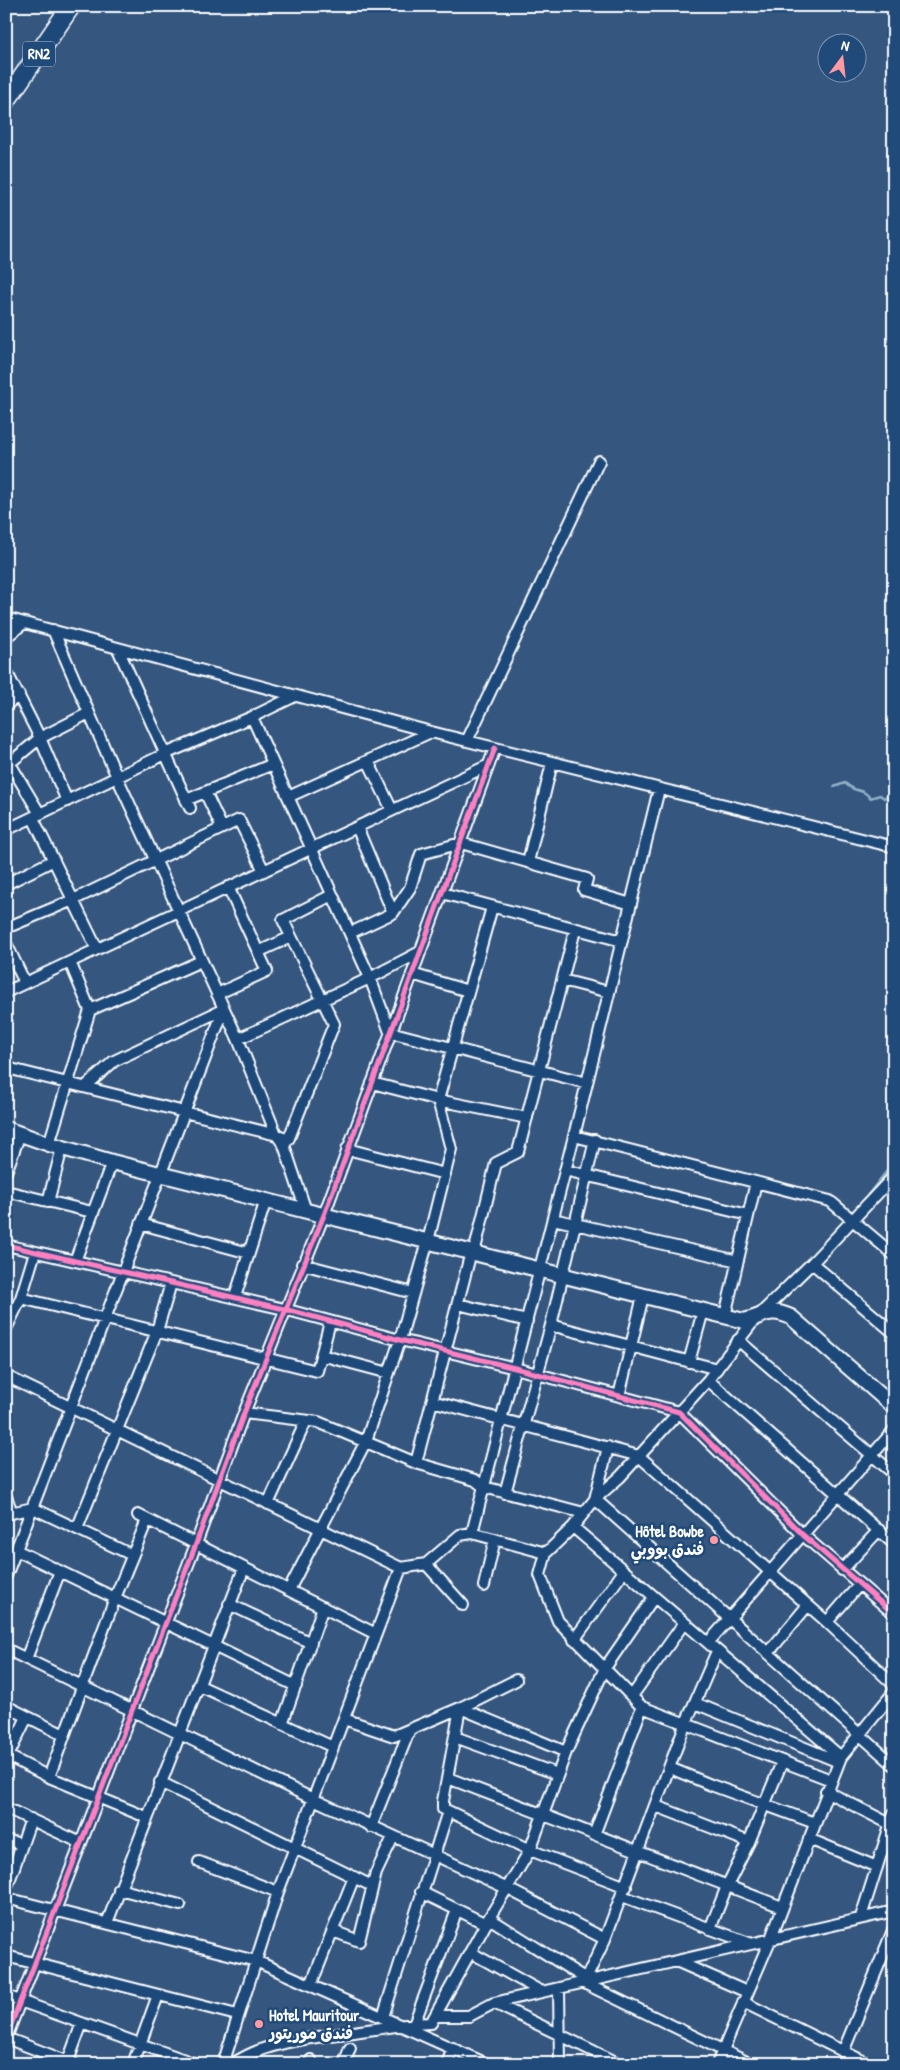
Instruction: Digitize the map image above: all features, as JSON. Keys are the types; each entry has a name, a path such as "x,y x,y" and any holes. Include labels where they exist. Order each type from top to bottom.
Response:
{"highway":[{"name":"RN2","path":"6,101 72,6"}],"street":[{"path":"467,741 599,461"},
{"path":"6,618 293,697 894,847"},
{"path":"6,637 24,623"},
{"path":"53,630 117,776 238,1039 276,1134"},
{"path":"118,649 188,804 205,792 273,764"},
{"path":"6,672 40,738 67,801"},
{"path":"6,705 19,695"},
{"path":"6,830 117,776 293,697"},
{"path":"89,714 40,738 8,762 36,816 54,860 97,949"},
{"path":"252,717 370,978 390,1032"},
{"path":"288,797 431,732"},
{"path":"82,2023 69,2063 6,2038 196,1544 244,1412 302,1264 324,1215 495,748"},
{"path":"368,762 392,810"},
{"path":"528,862 552,762"},
{"path":"6,992 489,765"},
{"path":"472,1533 574,1136 659,789"},
{"path":"205,792 222,828"},
{"path":"6,928 73,900 239,820 264,871"},
{"path":"357,827 393,913"},
{"path":"350,934 393,913 410,888 421,854 461,843 587,879 584,890 631,904"},
{"path":"6,884 54,860"},
{"path":"217,994 267,971 228,887"},
{"path":"442,893 622,942"},
{"path":"306,1211 287,1141 334,1024 283,920 332,895"},
{"path":"289,1590 366,1441 400,1340 428,1241 451,1149 438,1100 492,907"},
{"path":"416,1463 496,1163 518,1152 575,930"},
{"path":"258,952 291,937"},
{"path":"6,943 25,983"},
{"path":"238,1039 370,978 420,952"},
{"path":"90,1010 202,960"},
{"path":"48,1202 68,1084 90,1010 70,962"},
{"path":"412,974 468,991"},
{"path":"562,980 610,992"},
{"path":"84,1088 114,1061 224,1008"},
{"path":"6,1576 224,1008"},
{"path":"390,1032 587,1083"},
{"path":"6,1062 11,1069 276,1134 287,1141"},
{"path":"372,1083 438,1100 527,1118"},
{"path":"6,1130 112,1162 744,1321 768,1312 778,1311 791,1317 894,1407"},
{"path":"6,1172 20,1134"},
{"path":"574,1136 830,1201 894,1255"},
{"path":"505,1492 551,1326 595,1140"},
{"path":"347,1149 445,1174"},
{"path":"75,1261 112,1162"},
{"path":"565,1170 748,1215"},
{"path":"831,1780 642,1707 605,1668 574,1640 558,1621 540,1575 546,1553 573,1527 595,1499 620,1477 708,1380 756,1318 812,1263 894,1176"},
{"path":"725,1316 756,1182"},
{"path":"6,1191 92,1212"},
{"path":"235,1298 266,1200"},
{"path":"553,1219 738,1261"},
{"path":"142,1224 249,1253"},
{"path":"6,1245 235,1298 446,1350 679,1412 802,1535 894,1614"},
{"path":"6,1329 21,1298 35,1252"},
{"path":"812,1263 894,1333"},
{"path":"302,1264 413,1293"},
{"path":"77,1528 157,1331 171,1283"},
{"path":"619,1396 643,1296"},
{"path":"21,1298 317,1371 330,1322"},
{"path":"458,1304 527,1321"},
{"path":"689,1362 703,1311"},
{"path":"551,1326 717,1369"},
{"path":"738,1340 894,1474"},
{"path":"322,1355 389,1373"},
{"path":"6,1376 401,1568 426,1564 460,1535 472,1533 546,1553"},
{"path":"708,1380 894,1544"},
{"path":"432,1401 639,1456 827,1622 894,1685"},
{"path":"244,1412 318,1422 416,1463 475,1480 484,1487 584,1513"},
{"path":"268,1504 306,1421"},
{"path":"708,1643 871,1454 894,1430"},
{"path":"595,1499 608,1447"},
{"path":"6,1496 9,1514 33,1508 132,1555"},
{"path":"595,1499 894,1765"},
{"path":"49,1777 132,1555 142,1518 376,1634"},
{"path":"573,1527 840,1759"},
{"path":"842,1570 879,1530"},
{"path":"484,1586 495,1539"},
{"path":"16,1550 296,1686"},
{"path":"426,1564 463,1605"},
{"path":"107,1923 146,1817 244,1568"},
{"path":"223,2064 237,2015 278,1892 401,1568"},
{"path":"574,1640 624,1571"},
{"path":"26,1659 60,1572"},
{"path":"827,1622 859,1585"},
{"path":"233,2064 255,2053 290,2042 402,2025 431,2023 487,1921 530,1850 566,1752 605,1668 654,1597"},
{"path":"229,1604 311,1643"},
{"path":"768,1653 808,1605"},
{"path":"282,1724 323,1607"},
{"path":"632,1696 684,1622"},
{"path":"6,1650 132,1709 313,1800 506,1888 605,1939"},
{"path":"585,1981 605,1939 685,1725 717,1651"},
{"path":"344,1719 394,1736 460,1708 516,1680"},
{"path":"198,1685 333,1747"},
{"path":"717,2064 771,1938 826,1791 840,1759 858,1733 894,1692"},
{"path":"694,1703 840,1759"},
{"path":"6,1706 64,1736"},
{"path":"594,1835 642,1707"},
{"path":"460,1708 566,1752"},
{"path":"460,1708 443,1809 530,1850 710,1929 749,1943"},
{"path":"27,1717 7,1756 49,1777 146,1817"},
{"path":"371,1827 410,1729"},
{"path":"455,1737 557,1774"},
{"path":"710,1929 782,1762"},
{"path":"670,1768 815,1822"},
{"path":"448,1778 782,1908"},
{"path":"160,1782 372,1886"},
{"path":"826,1791 890,1824"},
{"path":"656,1806 749,1842"},
{"path":"6,1808 81,1844"},
{"path":"383,2017 448,1811"},
{"path":"861,1917 894,1813"},
{"path":"6,1890 31,1819"},
{"path":"333,1931 358,1941 376,1873 393,1837"},
{"path":"809,1839 877,1867"},
{"path":"6,1840 21,1844"},
{"path":"199,1862 278,1892"},
{"path":"311,1985 354,1877"},
{"path":"119,1889 180,1905"},
{"path":"421,1892 458,1910 487,1921 585,1981 751,2064"},
{"path":"6,1898 256,1961 487,2064"},
{"path":"414,2024 458,1910"},
{"path":"435,2016 469,2016 494,2003 894,1910"},
{"path":"844,2052 894,1928"},
{"path":"470,1952 542,1992"},
{"path":"6,1956 237,2015"},
{"path":"676,1961 869,2064"},
{"path":"558,1988 560,2064"},
{"path":"133,2064 158,1995"},
{"path":"6,1996 196,2064"},
{"path":"494,2003 620,2064"},
{"path":"344,2064 350,2048"},
{"path":"447,2064 453,2048"}],"waterway":[{"path":"834,787 845,783 870,798 880,795 884,798 889,796 894,804"},
{"path":"859,1206 894,1162"}],"cycle path":[{"path":"6,2038 196,1544 244,1413 324,1215 495,748"},
{"path":"6,1245 284,1309 679,1412 803,1535 894,1614"}],"place":[{"name":"Hôtel Bowbe فندق بووبي","path":"714,1540"},
{"name":"Hotel Mauritour فندق موريتور","path":"259,2024"}]}
